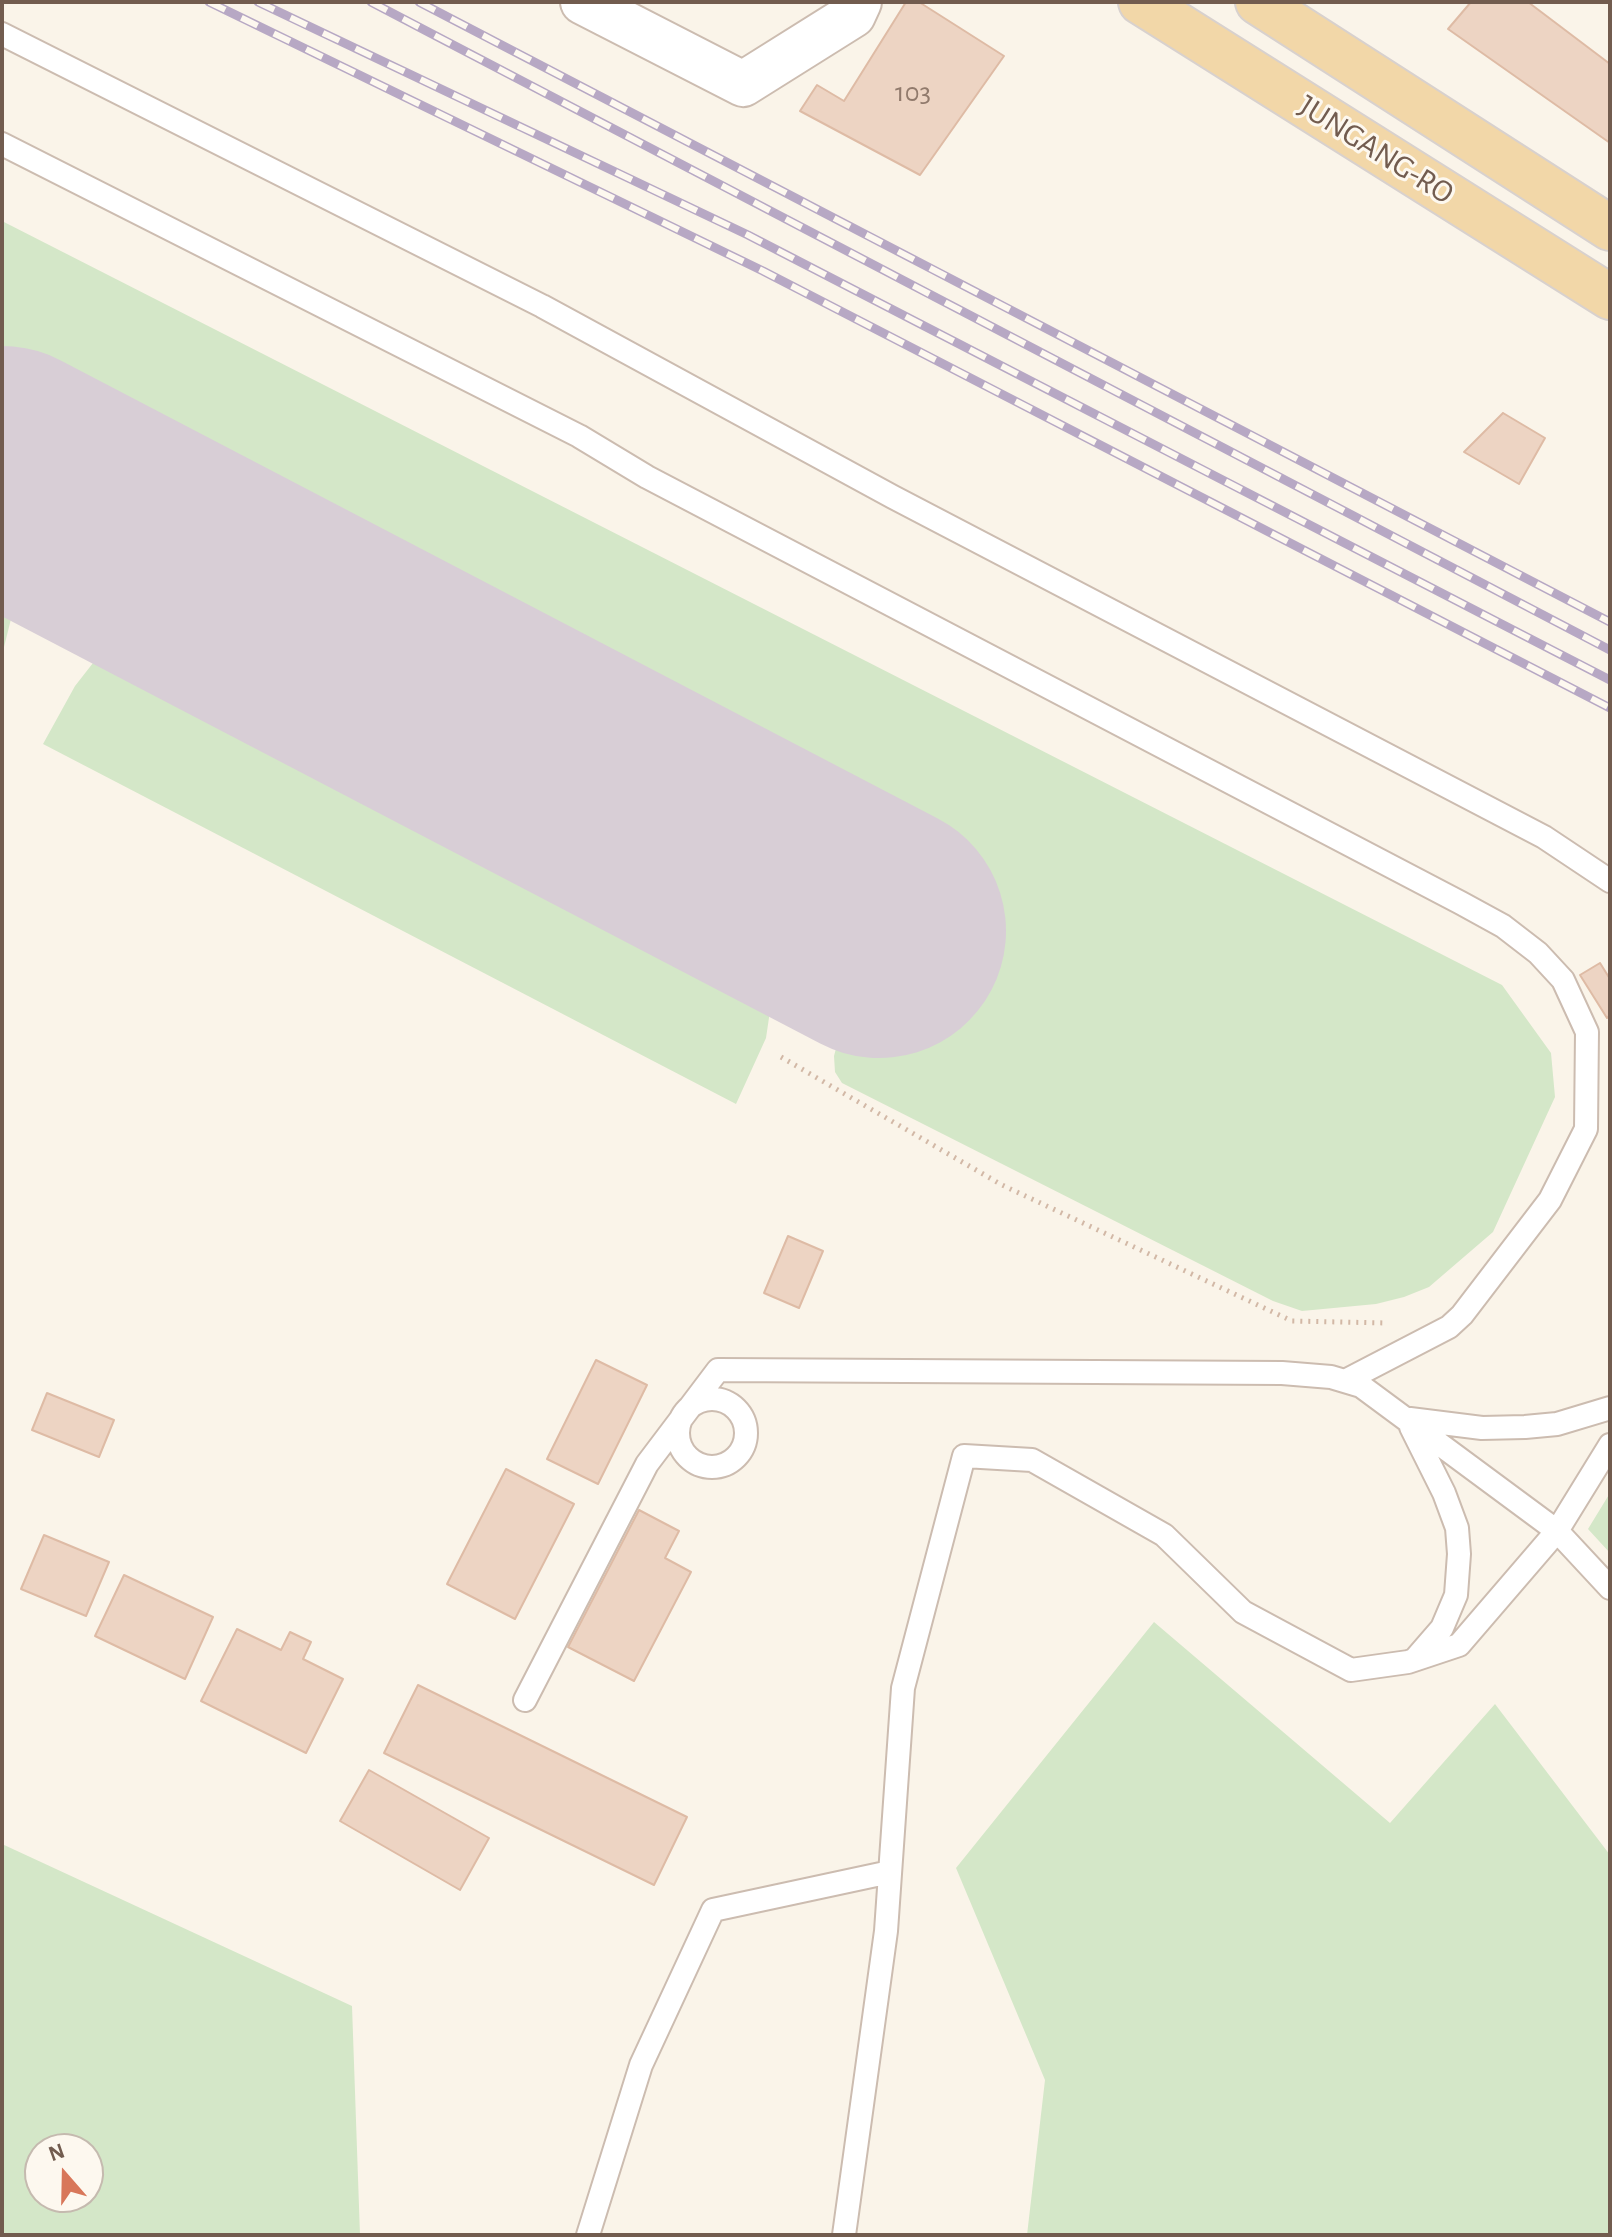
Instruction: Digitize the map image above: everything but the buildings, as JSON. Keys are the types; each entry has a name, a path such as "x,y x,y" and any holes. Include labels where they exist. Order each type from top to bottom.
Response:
{"main road":[{"name":"JUNGANG-RO","path":"1141,2 1610,297"},
{"name":"JUNGANG-RO","path":"1258,2 1610,228"}],"street":[{"path":"583,2 743,84 853,15 859,2"}],"lane":[{"path":"2,34 542,306 893,497 1604,869"},
{"path":"2,144 579,436 689,499 1461,903 1503,926 1538,953 1563,980 1587,1032 1586,1129 1550,1200 1462,1315 1449,1327 1345,1381"},
{"path":"525,1700 647,1464 718,1370 1282,1373 1345,1381 1361,1386 1557,1531 1610,1588"},
{"path":"1406,1419 1445,1425 1525,1427 1557,1424 1610,1408"},
{"path":"1406,1419 1444,1493 1457,1528 1459,1554 1456,1595 1442,1628 1415,1660"},
{"path":"844,2235 886,1931 903,1688 964,1456 1032,1460 1164,1535 1243,1612 1351,1670 1415,1660 1459,1645 1557,1531 1610,1445"},
{"path":"588,2235 641,2065 713,1910 890,1872"}],"path":[{"path":"781,1057 1002,1185 1292,1321 1391,1323"}],"green space":[{"path":"2,221 1502,985 1551,1053 1555,1097 1493,1232 1429,1287 1376,1304 1302,1311 1273,1301 842,1083 835,1072 834,1056 838,1041 923,896 2,423"},
{"path":"2,575 8,587 11,619 2,655"},
{"path":"163,639 193,644 733,931 755,955 770,1011 766,1038 736,1104 43,744 75,686 93,663 122,649"},
{"path":"1610,1493 1610,1553 1588,1529"},
{"path":"1154,1622 1390,1823 1495,1704 1610,1855 1610,2235 1027,2235 1045,2080 956,1868"},
{"path":"2,1844 352,2006 360,2235 2,2235"}],"runway":[{"path":"2,473 879,931"}],"railway":[{"path":"209,2 763,271 1610,708"},
{"path":"258,2 748,235 1610,680"},
{"path":"371,2 1610,650"},
{"path":"419,2 1610,622"}]}
